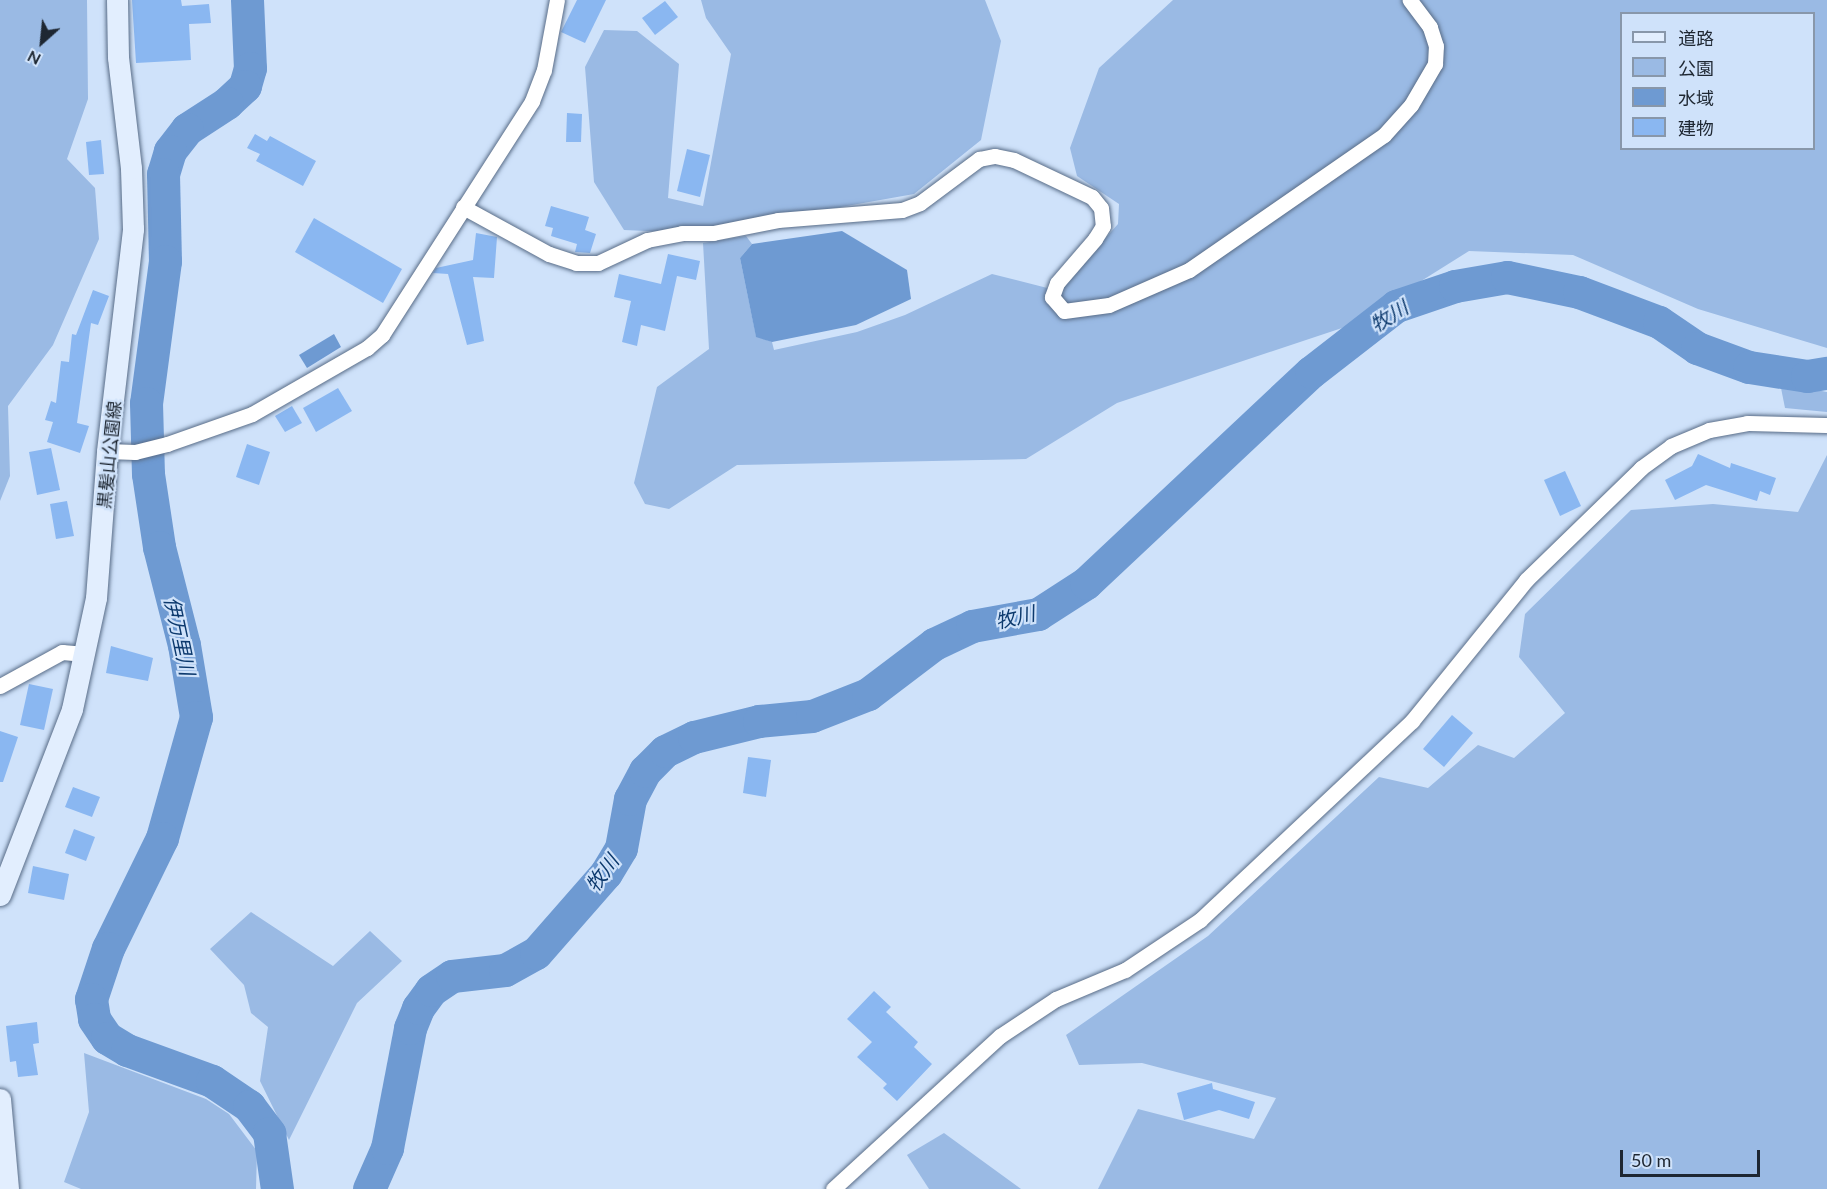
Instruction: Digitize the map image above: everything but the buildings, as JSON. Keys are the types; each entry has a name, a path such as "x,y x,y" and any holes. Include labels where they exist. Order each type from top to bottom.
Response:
{"main road":[{"name":"黒髪山公園線","path":"0,895 72,709 96,598 107,451 133,229 131,168 118,57 117,0"},
{"path":"0,1099 8,1189"}],"street":[{"path":"107,451 135,452 167,444 252,414 367,348 382,335 423,275 463,207 532,100 544,70 558,0"},
{"path":"463,207 549,254 576,262 598,263 646,240 682,233 713,233 778,220 902,210 920,203 979,159 995,156 1014,160 1092,197 1101,208 1102,226 1095,239 1057,283 1052,297 1064,311 1109,305 1189,270 1384,135 1411,105 1435,64 1436,46 1430,27 1410,0"},
{"path":"833,1189 1000,1036 1056,999 1125,970 1200,921 1412,721 1526,580 1641,468 1671,446 1709,429 1747,423 1827,425"},
{"path":"0,686 62,652 85,654"}],"green space":[{"path":"0,0 87,0 88,99 67,159 95,188 99,239 53,345 8,406 10,476 0,501"},
{"path":"701,0 985,0 1001,41 981,140 914,194 694,233 624,230 594,182 585,67 604,30 637,31 679,64 668,198 703,206 731,54 706,18"},
{"path":"1173,0 1827,0 1827,348 1698,309 1573,255 1469,251 1351,325 1117,403 1026,459 737,465 669,509 645,504 634,483 657,387 709,349 703,243 746,236 752,244 740,258 756,336 772,342 774,350 857,332 905,315 992,274 1059,291 1118,224 1119,204 1077,176 1070,148 1099,68"},
{"path":"1780,383 1827,392 1827,412 1785,408"},
{"path":"1827,455 1827,1189 1098,1189 1138,1109 1254,1139 1276,1098 1142,1063 1079,1065 1066,1035 1208,936 1379,777 1428,788 1478,745 1514,758 1565,713 1519,657 1525,614 1631,510 1713,504 1798,512"},
{"path":"251,912 333,966 370,931 402,961 357,1003 289,1140 260,1081 268,1027 251,1013 244,985 210,949"},
{"path":"84,1053 206,1099 229,1114 257,1151 256,1189 81,1189 64,1182 89,1112"},
{"path":"944,1133 1021,1189 929,1189 907,1155"}],"water":[{"path":"842,231 907,270 911,299 856,325 772,342 756,337 740,258 752,244"},
{"path":"334,334 341,347 307,368 299,355"}],"waterway":[{"name":"伊万里川","path":"247,0 250,68 245,86 227,103 187,129 170,151 163,174 165,261 146,403 148,474 159,547 184,645 196,717 162,838 108,948 91,999 94,1019 107,1038 127,1050 212,1081 249,1106 269,1133 277,1189"},
{"name":"牧川","path":"369,1189 387,1148 410,1028 418,1008 431,990 452,976 505,970 536,953 606,873 621,848 630,799 645,771 665,751 694,737 759,721 812,716 868,694 934,644 972,626 1038,614 1086,583 1311,372 1396,306 1455,286 1507,277 1579,292 1659,322 1697,348 1749,367 1807,376 1827,373"}]}
